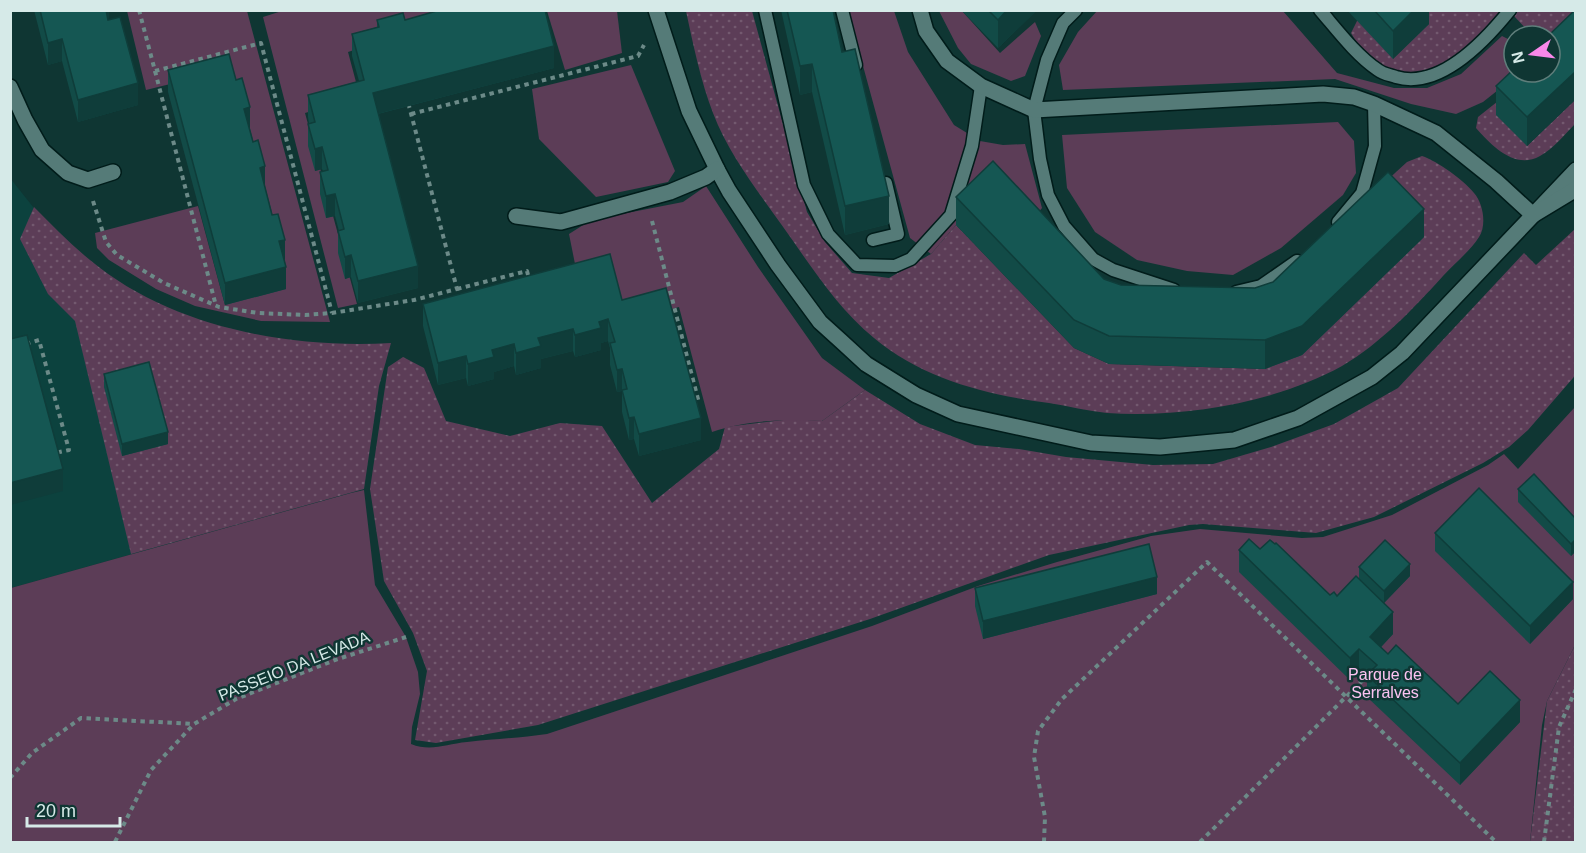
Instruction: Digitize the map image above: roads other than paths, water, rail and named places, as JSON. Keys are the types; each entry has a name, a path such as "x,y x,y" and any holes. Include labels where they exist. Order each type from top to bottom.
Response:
{"street":[{"path":"656,10 689,111 717,169 778,265 820,322 866,364 916,395 958,414 1091,443 1160,447 1234,441 1298,418 1341,396 1372,377 1402,353 1575,170"},
{"path":"920,10 926,31 947,61 981,86 1035,110 1323,94 1354,97 1436,133 1496,181 1533,215"},
{"path":"10,87 42,150 68,173 88,180 113,172"},
{"path":"516,216 561,222 646,200 688,184 717,169"},
{"path":"1533,215 1575,189"}],"lane":[{"path":"765,10 804,185 828,234 857,265 895,266 911,259 951,215 972,146 981,86"},
{"path":"842,10 859,77"},
{"path":"1076,10 1063,23 1047,60 1035,110 1040,159 1048,195 1064,226 1093,259 1148,283 1182,292"},
{"path":"1320,10 1352,47 1380,72 1404,79 1419,78 1441,72 1466,56 1491,34 1510,10"},
{"path":"1327,236 1362,193 1375,146 1374,104"},
{"path":"873,240 898,234 881,167"},
{"path":"1222,295 1260,286 1304,255"}],"park label":[{"name":"Parque de Serralves","path":"1385,683"}]}
